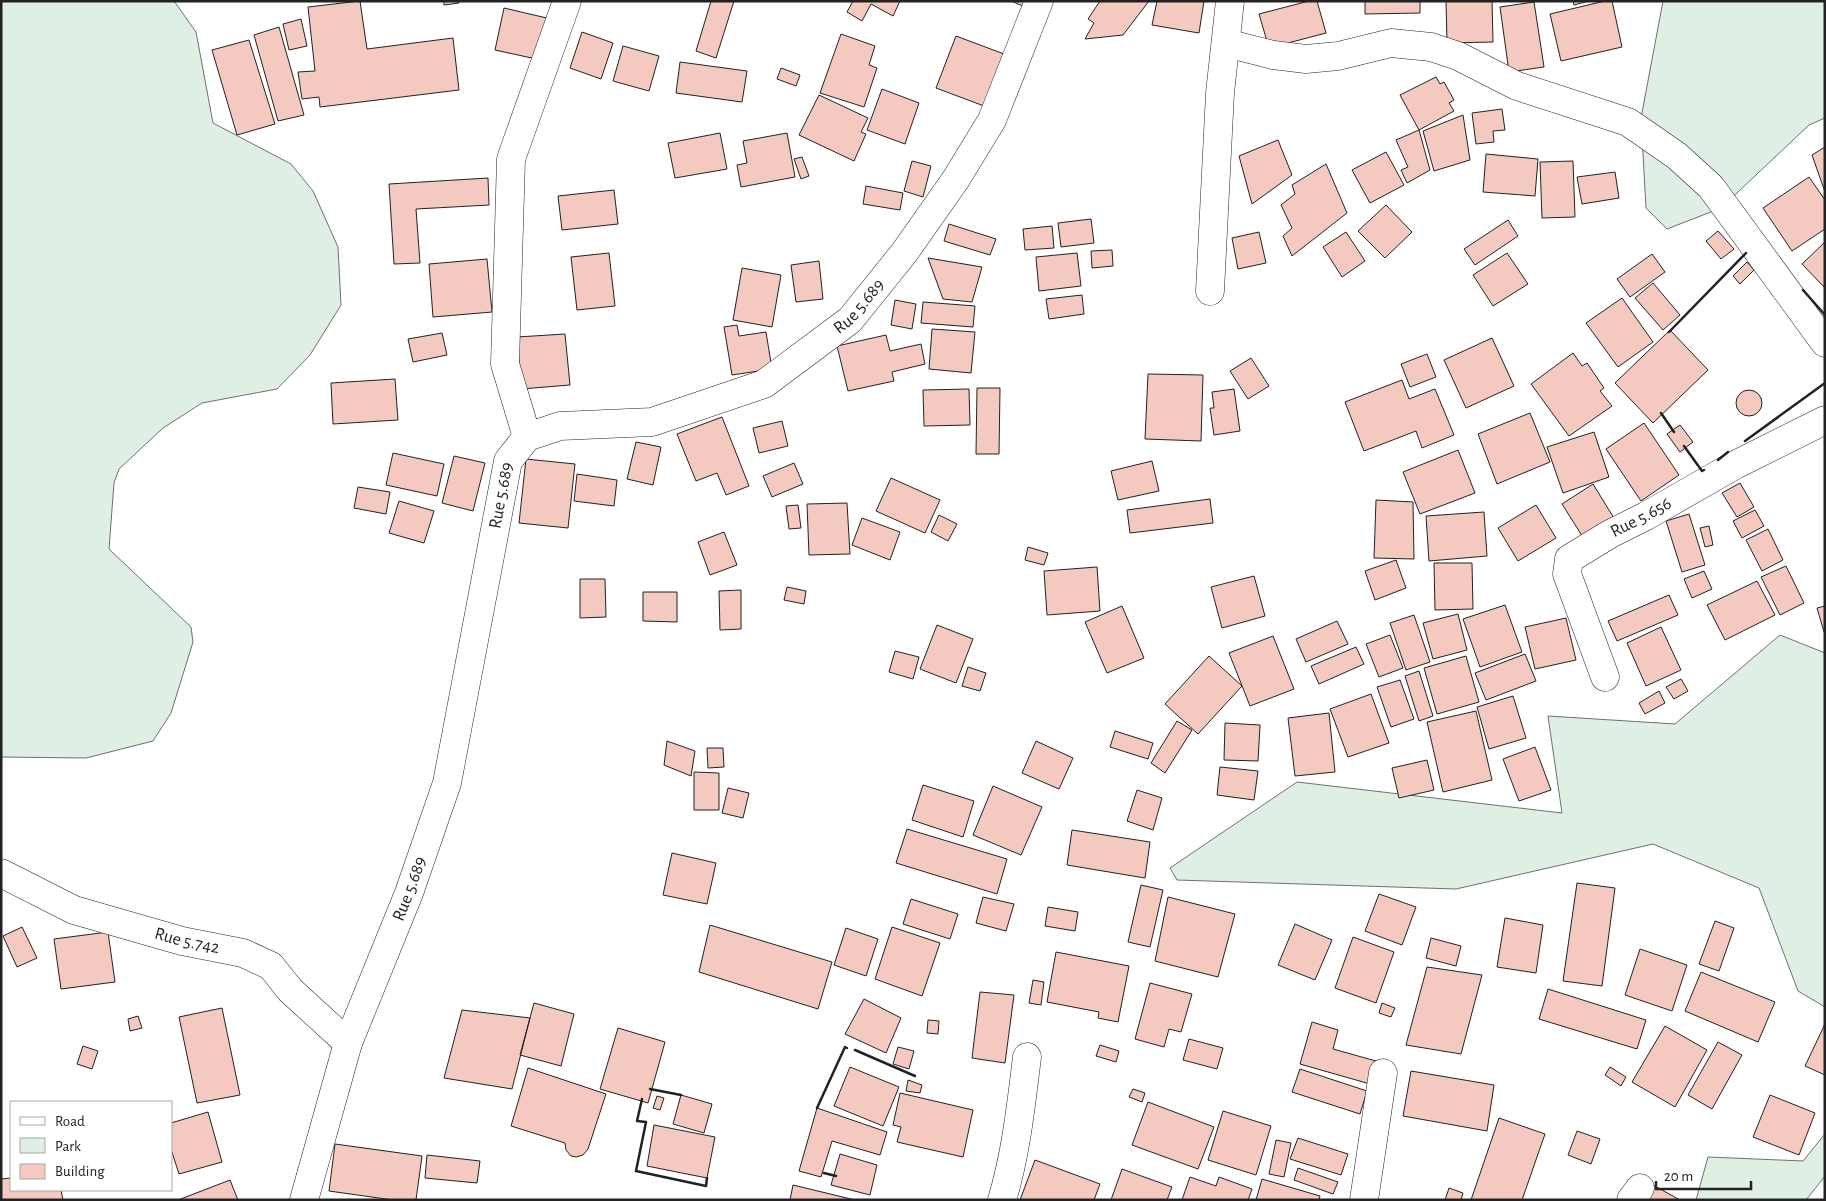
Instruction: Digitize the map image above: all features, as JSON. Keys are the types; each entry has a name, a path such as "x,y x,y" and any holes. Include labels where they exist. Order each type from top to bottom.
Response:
{"street":[{"path":"526,437 504,364 511,159 567,1"},
{"name":"Rue 5.689","path":"304,1200 348,1043 409,893 447,783 508,461 526,437 560,426 652,422 764,384 850,320 904,253 956,179 992,120 1039,1"},
{"path":"1210,291 1220,93 1230,1"},
{"path":"1226,43 1274,55 1306,59 1338,56 1391,43 1431,47 1458,56 1517,86 1628,122 1677,156 1711,187 1825,343"},
{"name":"Rue 5.656","path":"1605,678 1567,574 1569,559 1610,534 1646,516 1735,465 1825,420"},
{"name":"Rue 5.742","path":"1,873 74,910 182,941 243,953 271,966 290,990 348,1043"},
{"path":"1002,1200 1008,1181 1017,1132 1026,1057"},
{"path":"1364,1200 1383,1073"}],"green space":[{"path":"1,1 174,1 196,32 213,123 291,164 313,191 338,247 341,305 310,355 277,389 202,403 163,428 119,469 114,483 109,549 191,627 193,642 171,713 153,741 86,758 1,757"},
{"path":"1663,1 1825,1 1825,118 1809,125 1721,208 1667,229 1646,208 1641,118"},
{"path":"1780,635 1825,653 1825,1007 1798,991 1759,888 1653,844 1456,889 1177,880 1170,868 1297,782 1562,813 1548,716 1675,724"},
{"path":"1825,1134 1825,1176 1806,1200 1696,1200 1708,1157 1803,1161"}],"building":[{"path":"360,1 367,49 453,38 459,90 320,107 319,97 302,99 298,72 315,71 308,7"},
{"path":"444,1 458,1 459,3 444,5"},
{"path":"711,1 734,1 716,58 696,51"},
{"path":"853,1 900,1 893,16 871,4 862,21 847,12"},
{"path":"1011,1 1025,1 1023,6"},
{"path":"1100,1 1149,1 1123,35 1085,39 1094,23 1088,19"},
{"path":"1157,1 1204,1 1199,33 1152,25"},
{"path":"1309,1 1317,1 1326,33 1269,48 1259,14"},
{"path":"1365,1 1420,1 1420,13 1365,14"},
{"path":"1446,1 1492,1 1493,42 1447,43"},
{"path":"1573,1 1589,1 1574,5"},
{"path":"1612,1 1622,47 1561,61 1550,14"},
{"path":"1534,2 1544,67 1509,72 1500,7"},
{"path":"504,8 551,19 541,60 495,50"},
{"path":"301,19 307,46 289,50 283,24"},
{"path":"279,27 304,115 278,121 254,35"},
{"path":"582,32 613,43 601,79 570,68"},
{"path":"841,34 875,46 869,65 877,68 864,107 820,93"},
{"path":"956,36 1004,54 984,106 936,88"},
{"path":"249,40 275,124 237,135 212,50"},
{"path":"623,46 659,56 649,91 613,81"},
{"path":"680,62 747,71 742,102 676,93"},
{"path":"781,68 800,75 796,86 777,79"},
{"path":"1436,77 1440,84 1444,82 1454,100 1449,103 1454,111 1419,130 1400,95"},
{"path":"882,89 919,103 905,144 867,130"},
{"path":"819,95 868,118 861,132 866,134 854,161 799,135"},
{"path":"1502,109 1505,130 1493,131 1494,142 1476,144 1472,113"},
{"path":"1463,115 1470,160 1434,171 1423,131"},
{"path":"1419,130 1430,170 1407,183 1401,170 1408,167 1396,140"},
{"path":"720,133 727,169 675,178 668,143"},
{"path":"787,133 795,177 741,187 737,165 747,163 743,141"},
{"path":"1278,140 1292,175 1252,204 1239,156"},
{"path":"1825,147 1825,192 1812,155"},
{"path":"1386,152 1404,185 1370,203 1352,170"},
{"path":"1486,154 1538,159 1535,196 1483,192"},
{"path":"802,157 809,176 801,179 794,159"},
{"path":"912,161 931,166 923,197 904,191"},
{"path":"1573,161 1575,217 1542,218 1540,162"},
{"path":"1326,164 1347,213 1292,256 1283,236 1292,228 1281,205 1295,194 1292,185"},
{"path":"1615,172 1619,198 1582,204 1577,177"},
{"path":"1809,177 1825,200 1825,229 1792,251 1763,208"},
{"path":"488,178 489,205 416,209 420,263 394,264 389,184"},
{"path":"866,186 903,193 900,210 863,204"},
{"path":"614,190 618,224 562,230 558,196"},
{"path":"1386,205 1412,232 1385,258 1358,231"},
{"path":"1091,219 1094,243 1061,247 1058,223"},
{"path":"1508,220 1518,236 1475,265 1464,249"},
{"path":"949,224 996,239 990,255 944,241"},
{"path":"1052,226 1054,248 1025,250 1023,229"},
{"path":"1718,231 1734,249 1721,259 1706,241"},
{"path":"1259,232 1266,263 1238,269 1232,238"},
{"path":"1346,232 1365,261 1342,277 1323,247"},
{"path":"1825,242 1825,288 1802,264"},
{"path":"1112,250 1113,266 1092,268 1091,251"},
{"path":"609,253 615,306 577,310 571,257"},
{"path":"1077,253 1081,286 1039,291 1036,257"},
{"path":"1507,253 1528,284 1493,306 1473,275"},
{"path":"1652,254 1665,272 1630,297 1617,279"},
{"path":"928,258 982,267 972,302 943,299"},
{"path":"487,259 492,312 433,317 429,264"},
{"path":"819,261 823,299 796,302 791,265"},
{"path":"1747,262 1754,270 1740,284 1733,276"},
{"path":"742,268 781,275 772,327 733,320"},
{"path":"1653,283 1680,315 1663,330 1635,298"},
{"path":"1082,295 1084,314 1049,319 1046,299"},
{"path":"1622,298 1653,342 1618,367 1586,323"},
{"path":"895,300 916,304 912,329 891,325"},
{"path":"923,302 975,306 973,327 921,323"},
{"path":"737,325 739,336 766,332 772,369 732,375 724,327"},
{"path":"932,329 975,332 971,373 929,369"},
{"path":"1670,330 1708,370 1653,423 1615,383"},
{"path":"442,333 447,355 413,362 408,339"},
{"path":"565,334 570,385 521,389 517,337"},
{"path":"886,335 890,351 921,344 925,364 892,372 894,381 848,391 837,346"},
{"path":"1492,338 1514,386 1466,408 1444,360"},
{"path":"1573,353 1582,366 1587,363 1604,388 1600,391 1612,406 1569,436 1531,384"},
{"path":"1427,354 1436,377 1410,387 1401,364"},
{"path":"1251,358 1269,386 1248,399 1230,371"},
{"path":"1148,374 1203,375 1201,441 1145,439"},
{"path":"395,379 398,420 333,424 331,383"},
{"path":"1402,380 1409,399 1435,389 1454,435 1422,448 1416,431 1364,451 1345,402"},
{"path":"977,388 1000,388 999,454 976,454"},
{"path":"969,389 970,425 924,426 923,390"},
{"path":"1234,389 1240,431 1214,435 1210,408 1214,408 1212,392"},
{"path":"1749,390 1758,394 1762,403 1758,412 1749,416 1740,412 1736,403 1740,394"},
{"path":"1530,413 1550,462 1497,484 1478,434"},
{"path":"722,417 749,486 726,495 717,473 696,481 677,434"},
{"path":"782,421 788,446 759,453 753,428"},
{"path":"1644,423 1679,475 1641,501 1606,449"},
{"path":"1680,425 1693,442 1680,452 1667,434"},
{"path":"1594,432 1609,477 1563,493 1547,447"},
{"path":"636,442 661,447 653,485 627,479"},
{"path":"1458,450 1475,493 1420,514 1403,472"},
{"path":"393,453 444,464 437,496 386,485"},
{"path":"454,456 485,463 473,511 442,503"},
{"path":"526,459 575,464 568,528 519,523"},
{"path":"1152,461 1159,491 1118,500 1111,471"},
{"path":"794,463 803,484 772,497 763,476"},
{"path":"577,474 617,480 614,506 574,501"},
{"path":"891,478 940,500 925,533 876,511"},
{"path":"1740,483 1754,507 1737,517 1722,493"},
{"path":"1593,484 1617,523 1586,542 1562,504"},
{"path":"358,487 390,492 386,514 354,508"},
{"path":"1210,499 1213,523 1130,533 1127,510"},
{"path":"1376,500 1413,502 1414,559 1374,558"},
{"path":"399,501 434,511 424,543 389,533"},
{"path":"847,503 850,554 809,555 807,504"},
{"path":"798,505 801,528 789,529 786,506"},
{"path":"1536,505 1556,538 1518,561 1498,528"},
{"path":"1755,510 1764,526 1742,538 1733,521"},
{"path":"1484,512 1487,556 1429,561 1426,516"},
{"path":"1689,514 1705,565 1682,572 1666,521"},
{"path":"939,515 957,524 948,541 931,532"},
{"path":"862,518 900,532 890,560 852,545"},
{"path":"1709,526 1713,545 1705,547 1700,528"},
{"path":"1768,529 1783,560 1762,571 1746,540"},
{"path":"724,532 737,565 710,575 698,542"},
{"path":"1028,547 1048,553 1044,565 1025,560"},
{"path":"1396,560 1406,588 1375,600 1365,571"},
{"path":"1434,563 1472,563 1473,609 1435,610"},
{"path":"1786,566 1804,603 1780,615 1761,577"},
{"path":"1097,567 1100,611 1047,615 1044,571"},
{"path":"1704,571 1712,589 1692,598 1684,579"},
{"path":"1254,576 1265,616 1222,628 1211,587"},
{"path":"580,579 605,579 606,617 580,618"},
{"path":"1757,581 1775,615 1725,640 1707,605"},
{"path":"787,587 806,591 804,604 784,600"},
{"path":"741,590 741,629 720,630 719,591"},
{"path":"643,592 677,592 677,622 643,621"},
{"path":"1669,595 1678,615 1617,641 1608,621"},
{"path":"1505,605 1522,652 1480,667 1463,619"},
{"path":"1122,606 1144,658 1107,673 1085,622"},
{"path":"1825,606 1825,632 1824,632 1817,608"},
{"path":"1458,614 1467,650 1433,659 1423,623"},
{"path":"1414,615 1430,662 1406,670 1390,623"},
{"path":"1566,618 1576,660 1535,669 1525,627"},
{"path":"1337,621 1348,644 1306,662 1296,639"},
{"path":"937,625 973,639 956,683 920,669"},
{"path":"1661,627 1681,670 1646,686 1627,643"},
{"path":"1390,635 1403,668 1379,677 1366,644"},
{"path":"1273,636 1294,689 1250,706 1229,653"},
{"path":"1356,647 1364,664 1319,684 1311,666"},
{"path":"895,651 919,657 913,679 889,672"},
{"path":"1525,654 1536,681 1486,700 1475,673"},
{"path":"1209,656 1242,686 1198,734 1165,704"},
{"path":"1466,656 1479,702 1437,714 1424,668"},
{"path":"968,667 986,673 980,691 962,686"},
{"path":"1419,671 1433,716 1419,721 1405,676"},
{"path":"1681,679 1688,691 1674,699 1666,687"},
{"path":"1400,680 1414,719 1391,727 1377,687"},
{"path":"1659,691 1665,703 1645,714 1639,703"},
{"path":"1371,694 1389,743 1348,757 1330,709"},
{"path":"1513,696 1526,738 1489,749 1477,707"},
{"path":"1476,711 1492,780 1443,792 1427,722"},
{"path":"1329,713 1335,772 1295,776 1288,718"},
{"path":"1177,721 1192,730 1165,773 1151,763"},
{"path":"1225,723 1260,725 1258,761 1224,760"},
{"path":"1115,731 1153,743 1148,759 1110,747"},
{"path":"667,741 695,751 691,776 664,765"},
{"path":"1036,741 1073,758 1059,789 1022,773"},
{"path":"1535,747 1551,790 1519,801 1503,759"},
{"path":"707,748 723,748 724,767 708,768"},
{"path":"1427,760 1434,790 1399,798 1392,768"},
{"path":"1220,767 1258,771 1254,800 1217,795"},
{"path":"694,772 719,773 719,810 694,810"},
{"path":"923,785 974,801 963,837 912,820"},
{"path":"993,786 1042,807 1021,855 973,835"},
{"path":"728,788 749,793 743,818 722,813"},
{"path":"1137,790 1162,798 1153,830 1127,821"},
{"path":"907,829 1007,859 997,894 896,863"},
{"path":"1072,830 1150,842 1145,878 1067,865"},
{"path":"672,853 716,863 707,904 663,895"},
{"path":"1577,883 1615,888 1602,986 1563,981"},
{"path":"1141,885 1163,890 1150,947 1128,942"},
{"path":"1379,894 1416,907 1402,945 1365,931"},
{"path":"983,897 1014,904 1006,931 976,923"},
{"path":"1168,897 1235,914 1218,977 1155,961"},
{"path":"911,899 958,914 950,939 903,924"},
{"path":"1048,907 1078,912 1075,931 1045,926"},
{"path":"1505,918 1543,925 1536,973 1497,967"},
{"path":"1715,921 1734,928 1719,971 1699,964"},
{"path":"1295,924 1332,940 1315,980 1278,965"},
{"path":"710,925 832,962 818,1009 699,972"},
{"path":"22,927 37,958 17,967 3,936"},
{"path":"892,927 940,943 922,996 875,979"},
{"path":"846,928 878,939 866,976 834,965"},
{"path":"108,932 115,982 61,989 54,939"},
{"path":"1353,937 1394,952 1376,1003 1335,988"},
{"path":"1431,938 1461,946 1456,966 1426,958"},
{"path":"1640,949 1687,965 1672,1011 1625,995"},
{"path":"1056,952 1129,966 1118,1022 1098,1018 1099,1012 1047,1002"},
{"path":"1427,967 1482,975 1461,1054 1406,1045"},
{"path":"1701,972 1775,1002 1758,1042 1685,1011"},
{"path":"1033,980 1044,982 1041,1005 1029,1003"},
{"path":"1150,983 1192,994 1181,1032 1169,1029 1164,1047 1135,1039"},
{"path":"1548,989 1646,1020 1637,1049 1539,1019"},
{"path":"980,992 1014,995 1005,1063 972,1058"},
{"path":"864,999 901,1018 886,1053 845,1034"},
{"path":"534,1003 574,1014 561,1066 520,1055"},
{"path":"1382,1003 1395,1008 1391,1017 1379,1013"},
{"path":"222,1008 240,1095 197,1103 179,1017"},
{"path":"462,1010 530,1018 512,1089 444,1078"},
{"path":"138,1016 142,1028 130,1031 128,1019"},
{"path":"928,1020 939,1021 938,1034 927,1033"},
{"path":"1312,1022 1338,1030 1333,1049 1376,1061 1370,1084 1300,1064"},
{"path":"1825,1024 1825,1075 1805,1066"},
{"path":"1665,1026 1707,1050 1675,1107 1632,1082"},
{"path":"618,1028 665,1042 648,1103 600,1089"},
{"path":"1189,1039 1223,1048 1217,1069 1183,1060"},
{"path":"1718,1042 1742,1055 1712,1109 1688,1095"},
{"path":"1100,1045 1119,1051 1116,1062 1096,1056"},
{"path":"83,1046 98,1051 92,1069 77,1064"},
{"path":"898,1047 914,1051 909,1069 893,1064"},
{"path":"850,1067 899,1087 883,1126 834,1106"},
{"path":"1610,1067 1626,1077 1621,1086 1605,1075"},
{"path":"528,1068 606,1094 588,1149 583,1155 571,1156 566,1150 565,1143 511,1126"},
{"path":"1300,1069 1367,1091 1360,1114 1292,1092"},
{"path":"1411,1071 1494,1085 1487,1131 1403,1116"},
{"path":"908,1080 922,1085 920,1093 906,1091"},
{"path":"1133,1089 1145,1093 1142,1102 1129,1097"},
{"path":"900,1093 973,1110 963,1157 897,1142 901,1127 893,1125"},
{"path":"681,1095 712,1104 704,1133 673,1124"},
{"path":"1770,1095 1815,1113 1799,1155 1753,1137"},
{"path":"657,1096 664,1098 660,1110 653,1108"},
{"path":"1148,1102 1214,1127 1198,1169 1132,1145"},
{"path":"817,1108 887,1132 880,1155 832,1141 821,1177 799,1171"},
{"path":"1223,1111 1271,1126 1256,1175 1208,1160"},
{"path":"208,1112 222,1162 179,1174 172,1152 172,1123"},
{"path":"1499,1118 1545,1134 1522,1200 1471,1200"},
{"path":"654,1125 715,1137 707,1178 647,1166"},
{"path":"1577,1131 1600,1139 1591,1164 1568,1155"},
{"path":"1298,1138 1348,1154 1341,1175 1290,1159"},
{"path":"1276,1140 1291,1143 1284,1177 1269,1174"},
{"path":"335,1144 422,1156 416,1200 393,1200 329,1191"},
{"path":"840,1154 877,1165 870,1195 831,1185"},
{"path":"427,1155 480,1161 477,1183 425,1178"},
{"path":"1035,1160 1100,1184 1094,1200 1020,1200"},
{"path":"1298,1168 1338,1182 1333,1194 1294,1180"},
{"path":"1122,1169 1172,1187 1167,1200 1111,1200"},
{"path":"1190,1177 1216,1186 1219,1177 1252,1189 1248,1200 1182,1200"},
{"path":"10,1178 10,1191 61,1191 63,1200 1,1200 1,1179"},
{"path":"1262,1179 1320,1196 1319,1200 1256,1200"},
{"path":"230,1180 238,1200 178,1200"},
{"path":"793,1185 855,1200 790,1200"},
{"path":"1653,1185 1680,1200 1645,1200"},
{"path":"1449,1188 1463,1193 1461,1200 1445,1200"}],"wall":[{"path":"1669,332 1746,253"},
{"path":"1803,290 1825,315"},
{"path":"1745,441 1825,383"},
{"path":"1661,413 1674,432"},
{"path":"1684,446 1702,471 1704,470"},
{"path":"1718,460 1728,452"},
{"path":"817,1108 845,1047 847,1048"},
{"path":"855,1050 915,1076"},
{"path":"650,1089 681,1095"},
{"path":"642,1099 637,1121 646,1122 636,1171 706,1186 707,1178"},
{"path":"824,1173 836,1176"}]}
